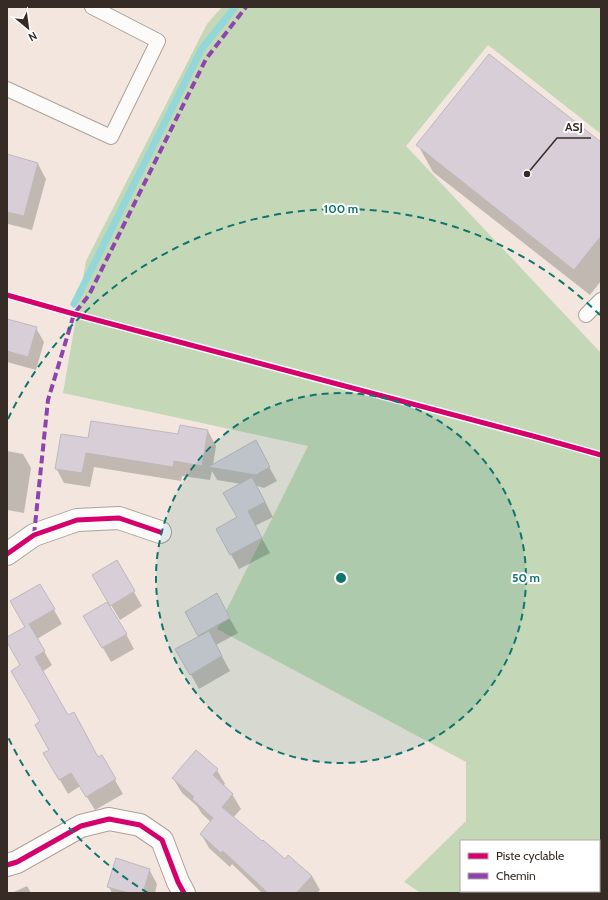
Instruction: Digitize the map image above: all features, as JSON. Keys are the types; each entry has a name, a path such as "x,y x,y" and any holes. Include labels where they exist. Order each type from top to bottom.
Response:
{"street":[{"path":"7,554 34,535 77,520 119,518 160,532"},
{"path":"7,865 17,862 81,826 109,819 140,825 162,840 178,882 184,893"}],"lane":[{"path":"7,89 110,137 158,41 92,7"},
{"path":"586,315 601,300"}],"green space":[{"path":"222,7 601,7 601,134 488,45 406,146 601,353 601,893 421,893 404,882 466,821 466,762 217,629 308,446 63,393 86,261 207,24"}],"building":[{"path":"489,54 601,142 601,236 574,270 416,145"},
{"path":"7,154 38,163 24,216 7,212"},
{"path":"7,319 37,327 28,357 7,351"},
{"path":"91,421 178,434 180,425 208,430 202,466 174,461 173,467 86,453 82,473 55,469 61,434 88,438"},
{"path":"256,440 270,467 256,475 208,467"},
{"path":"252,477 265,502 248,511 262,538 230,555 216,529 237,517 223,493"},
{"path":"117,560 135,591 110,606 92,575"},
{"path":"40,584 55,609 29,624 45,651 35,657 68,715 74,712 98,757 102,755 116,779 86,797 71,773 59,780 43,753 49,750 35,725 40,721 11,671 20,665 7,642 7,637 25,627 10,601"},
{"path":"217,593 230,618 198,636 185,612"},
{"path":"107,602 127,634 102,648 83,616"},
{"path":"209,631 222,656 190,675 175,649"},
{"path":"196,750 218,769 213,775 233,794 222,807 285,859 288,855 312,876 296,893 268,893 223,851 221,853 200,834 213,818 192,799 194,797 172,778"},
{"path":"116,858 150,869 143,893 129,893 107,887"}],"waterway":[{"path":"74,304 201,50 235,7"}],"marked path":[{"path":"34,535 48,400 74,314 89,295 206,59 246,7"}],"cycle path":[{"path":"7,295 601,455"},
{"path":"7,554 34,535 77,520 119,518 160,532"},
{"path":"7,865 17,862 81,826 109,819 140,825 162,840 178,882 184,893"}],"place":[{"name":"ASJ","path":"527,174"}]}
